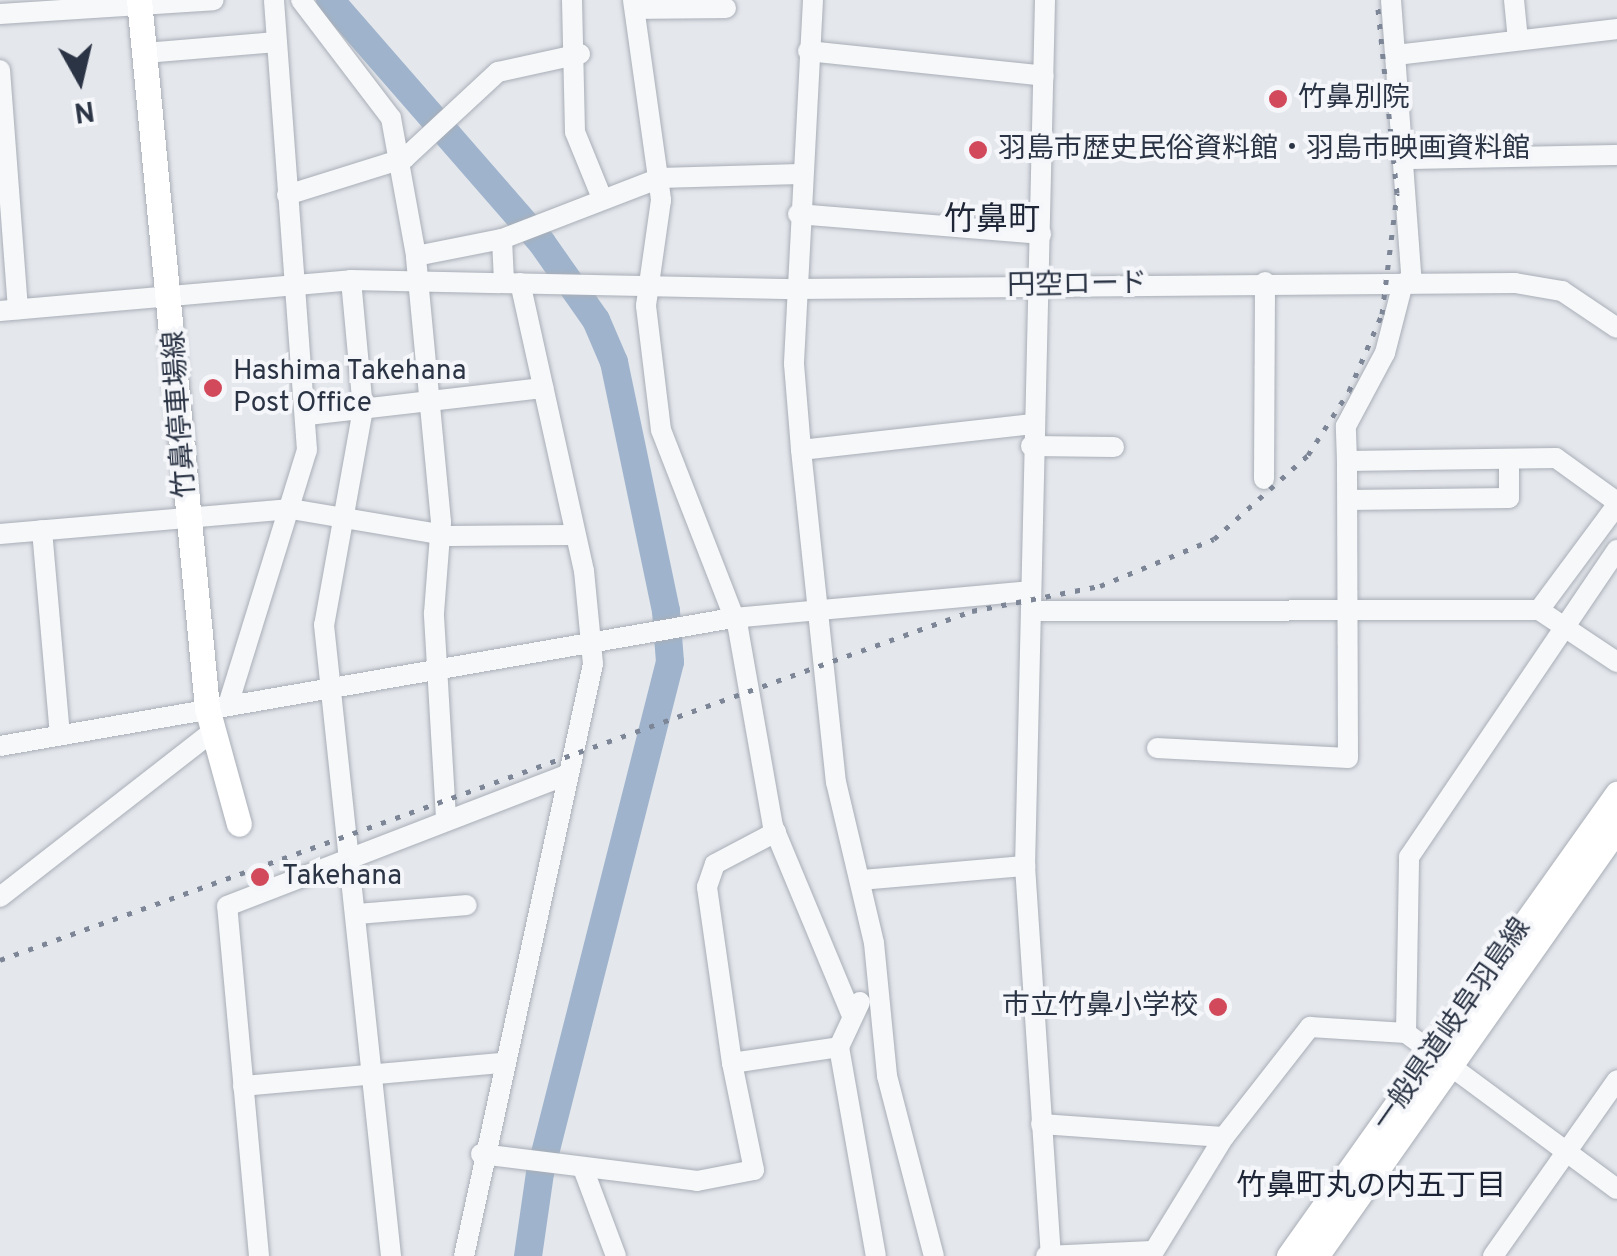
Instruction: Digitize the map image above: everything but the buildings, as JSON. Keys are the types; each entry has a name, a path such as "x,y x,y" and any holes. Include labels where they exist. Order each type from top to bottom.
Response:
{"main road":[{"name":"竹鼻停車場線","path":"140,3 172,292 189,518 215,715 239,824"},
{"name":"一般県道岐阜羽島線","path":"1316,1256 1617,794"},
{"name":"一般県道岐阜羽島線","path":"1288,1256 1617,828"}],"street":[{"path":"0,14 214,0"},
{"path":"0,896 215,715 291,509 309,414 287,195 274,0"},
{"path":"301,0 391,118 406,158 441,534 438,670 446,818"},
{"path":"572,0 580,54 576,132 602,198"},
{"path":"813,0 799,174 796,289 801,450 824,609 830,745 861,880 874,993 934,1256"},
{"path":"1045,0 1040,234 1030,424 1025,866 1049,1256 1151,1254 1224,1137 1310,1028 1406,1033 1439,1064 1617,1189"},
{"path":"1157,748 1348,758 1346,426 1384,353 1408,283 1408,159 1390,0"},
{"path":"1514,0 1518,40"},
{"path":"726,8 634,5 660,178 646,286 661,430 733,618 776,832 851,1013"},
{"path":"1396,55 1617,28"},
{"path":"145,53 277,42"},
{"path":"808,51 1044,76"},
{"path":"287,195 406,158 498,72 580,54"},
{"path":"0,70 9,310"},
{"path":"1408,159 1617,155"},
{"path":"416,256 509,236 660,178 799,174"},
{"path":"798,214 1040,234"},
{"path":"464,1256 481,1154 594,642 543,388 512,283 509,236"},
{"path":"351,280 362,408 324,626 335,687 353,852 391,1256"},
{"name":"円空ロード","path":"9,310 172,292 351,280 796,289 1408,283 1562,291 1617,328"},
{"path":"1264,479 1266,282"},
{"path":"309,414 543,388"},
{"path":"801,450 1030,424"},
{"path":"1031,446 1114,447"},
{"path":"1347,461 1556,458 1617,503 1539,610"},
{"path":"1348,500 1508,498 1509,459"},
{"path":"0,534 291,509 441,534 572,535"},
{"path":"42,530 60,735"},
{"path":"1406,1033 1410,857 1617,550"},
{"path":"0,746 215,715 335,687 733,618 824,609 1030,601 1348,611 1539,610 1617,662"},
{"path":"259,1256 227,906 353,852 564,776"},
{"path":"481,1154 574,1169 697,1181 754,1170 732,1063 707,887 715,864 776,832"},
{"path":"861,880 1025,866"},
{"path":"358,914 467,905"},
{"path":"874,993 851,1013 839,1047 876,1256"},
{"path":"732,1063 839,1047"},
{"path":"243,1086 502,1062"},
{"path":"1493,1256 1560,1150 1617,1080"},
{"path":"1041,1124 1224,1137"},
{"path":"574,1169 616,1256"}],"waterway":[{"path":"330,0 542,243 596,320 614,362 666,611 670,662 540,1173 528,1256"}],"railway":[{"path":"0,960 972,611 1100,586 1214,539 1308,455 1349,391 1382,314 1397,193 1377,0"}],"place":[{"name":"竹鼻別院","path":"1278,99"},
{"name":"羽島市歴史民俗資料館・羽島市映画資料館","path":"978,150"},
{"name":"Hashima Takehana Post Office","path":"213,388"},
{"name":"Takehana","path":"260,877"},
{"name":"市立竹鼻小学校","path":"1218,1007"}],"district":[{"name":"竹鼻町","path":"992,221"},
{"name":"竹鼻町丸の内五丁目","path":"1371,1188"}]}
